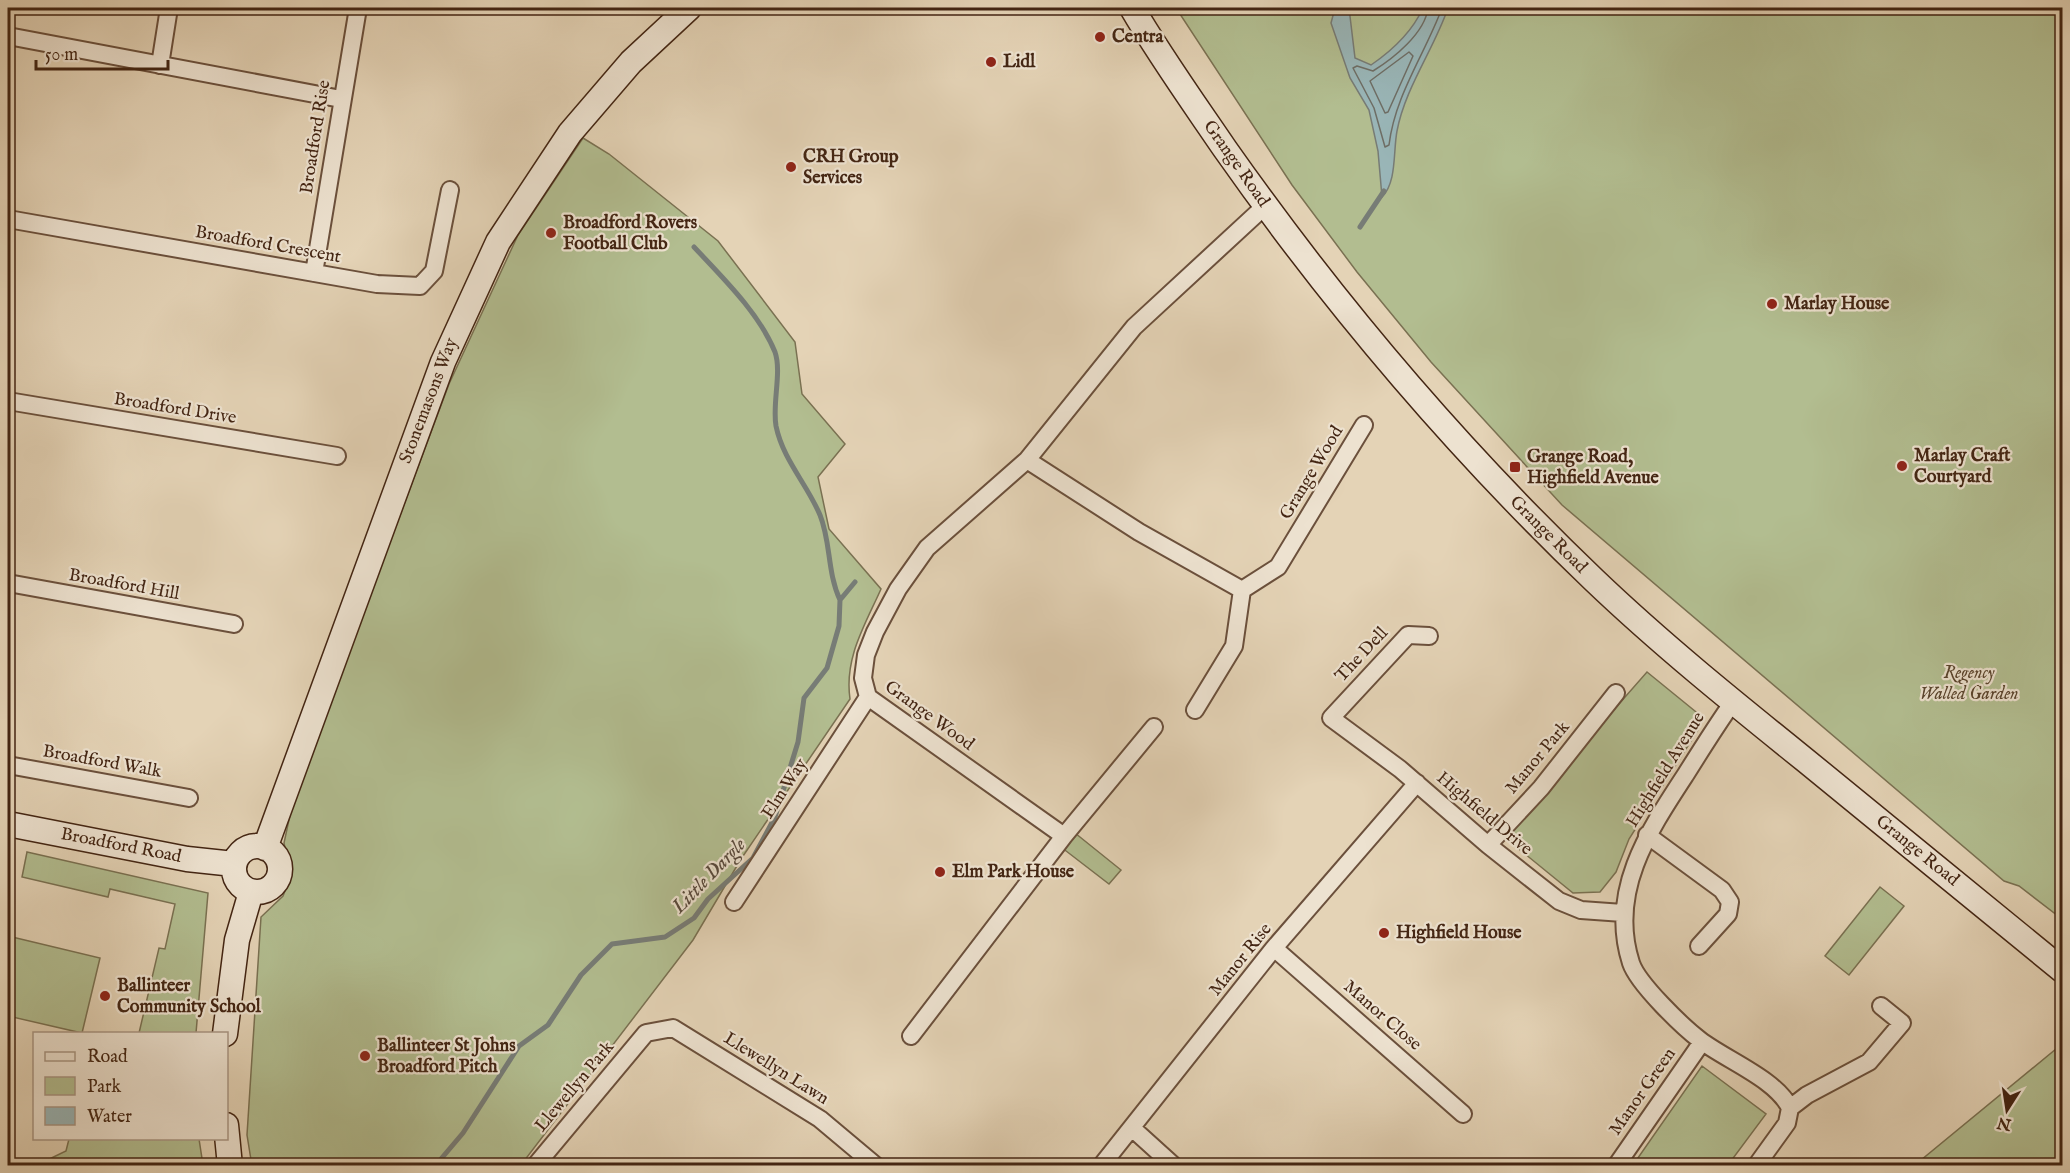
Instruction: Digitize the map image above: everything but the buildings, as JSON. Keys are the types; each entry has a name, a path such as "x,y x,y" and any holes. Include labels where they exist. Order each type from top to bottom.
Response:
{"street":[{"path":"160,65 169,8"},
{"name":"Broadford Rise","path":"314,273 341,99 358,8"},
{"name":"Stonemasons Way","path":"265,848 443,362 498,242 570,133 631,62 689,8"},
{"path":"1114,8 1136,14"},
{"name":"Grange Road","path":"1136,14 1265,206 1402,377 1475,462 1595,581 1732,702 2062,970"},
{"path":"8,36 341,99"},
{"name":"Broadford Crescent","path":"8,219 377,284 420,286 434,271 450,190"},
{"name":"Grange Wood","path":"1064,836 868,698 863,678 866,655 898,589 927,548 1027,460 1134,327 1265,206"},
{"name":"Broadford Drive","path":"8,401 337,456"},
{"name":"Grange Wood","path":"1242,590 1278,567 1365,425"},
{"path":"1027,460 1139,532 1242,590 1234,646 1194,710"},
{"name":"Broadford Hill","path":"8,583 234,624"},
{"name":"The Dell","path":"1331,717 1408,635 1429,636"},
{"name":"Manor Park","path":"1488,846 1541,788 1616,693"},
{"name":"Elm Way","path":"734,902 868,698"},
{"name":"Highfield Avenue","path":"1732,702 1647,835 1632,875 1623,914 1631,965 1664,1007 1702,1042 1778,1091 1790,1108"},
{"name":"Highfield Drive","path":"1331,717 1418,783 1488,846 1559,901 1581,910 1623,914"},
{"path":"911,1036 1064,836 1154,727"},
{"name":"Broadford Walk","path":"8,765 189,798"},
{"name":"Manor Rise","path":"1101,1166 1274,948 1418,783"},
{"name":"Broadford Road","path":"8,824 176,857 234,864"},
{"path":"1647,835 1722,890 1730,902 1728,914 1699,946"},
{"path":"249,847 265,848 276,856 279,863 279,876 276,883 264,891 250,892 239,884 234,864 243,851 249,847"},
{"path":"225,1032 237,940 250,892"},
{"name":"Manor Close","path":"1274,948 1463,1114"},
{"path":"1756,1166 1787,1123 1790,1108 1807,1095 1869,1062 1902,1023 1881,1006"},
{"name":"Llewellyn Lawn","path":"646,1033 673,1028 820,1119 876,1166"},
{"name":"Llewellyn Park","path":"535,1166 646,1033"},
{"name":"Manor Green","path":"1616,1166 1702,1042"},
{"path":"1132,1128 1174,1166"},
{"path":"227,1140 230,1166"}],"green space":[{"name":"Regency Walled Garden","path":"1176,8 2062,8 2062,919 2019,886 2004,881 1562,505 1431,362 1357,272 1292,185"},
{"path":"583,138 609,154 718,241 795,342 802,394 845,444 818,477 829,529 881,589 853,656 849,684 850,699 741,859 693,940 521,1165 252,1166 247,1135 261,917 283,896 291,876 284,843 293,801 449,384 518,235"},
{"path":"1647,672 1701,716 1698,730 1629,839 1616,872 1600,892 1573,893 1503,836"},
{"path":"1070,829 1121,870 1109,884 1057,844"},
{"path":"27,852 208,893 196,1032 139,1032 159,948 165,949 175,904 110,889 108,897 22,877"},
{"path":"1880,887 1904,906 1849,975 1825,956"},
{"path":"8,936 100,958 82,1032 8,1016 10,973 8,972"},
{"path":"2062,1044 2062,1165 1915,1165"},
{"path":"1702,1066 1766,1114 1728,1165 1633,1165"},
{"path":"69,1140 199,1140 203,1165 37,1165 66,1151"}],"water":[{"path":"1335,8 1349,8 1355,58 1371,65 1401,40 1423,8 1448,8 1406,99 1397,131 1392,175 1387,191 1382,197 1378,151 1369,110 1350,78 1331,23"}],"waterway":[{"name":"Little Dargle","path":"1360,227 1384,191"},
{"path":"694,247 750,310 775,352 778,369 775,417 779,438 820,515 833,579 840,600"},
{"name":"Little Dargle","path":"435,1166 463,1133 519,1046 548,1025 581,975 612,944 665,937 694,918 708,899 753,858 775,817 798,742 804,698 827,668 839,626 840,600 855,582"}],"place":[{"name":"Centra","path":"1100,37"},
{"name":"Lidl","path":"991,62"},
{"name":"CRH Group Services","path":"791,167"},
{"name":"Broadford Rovers Football Club","path":"551,233"},
{"name":"Marlay House","path":"1772,304"},
{"name":"Marlay Craft Courtyard","path":"1902,466"},
{"name":"Grange Road, Highfield Avenue","path":"1515,467"},
{"name":"Elm Park House","path":"940,872"},
{"name":"Highfield House","path":"1384,933"},
{"name":"Ballinteer Community School","path":"105,996"},
{"name":"Ballinteer St Johns Broadford Pitch","path":"365,1056"}]}
